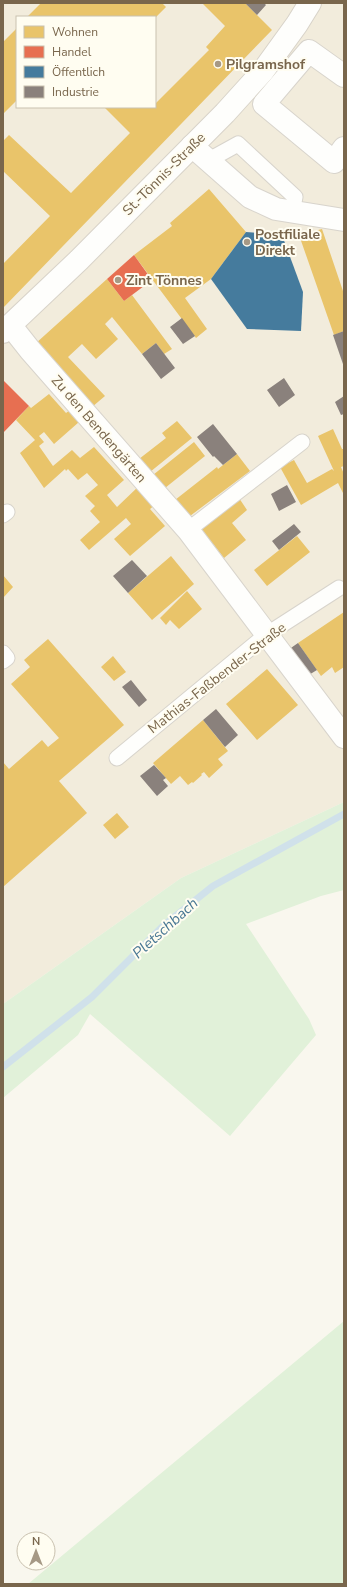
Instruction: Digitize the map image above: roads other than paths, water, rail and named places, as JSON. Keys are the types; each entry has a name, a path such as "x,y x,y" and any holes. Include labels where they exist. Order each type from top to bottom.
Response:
{"street":[{"name":"St.-Tönnis-Straße","path":"7,329 192,146 249,87 283,44 310,3"},
{"path":"344,76 309,51 264,104 334,162 344,148"},
{"path":"192,146 250,197 276,209 344,220"},
{"name":"Zu den Bendengärten","path":"7,329 30,350 188,530 266,635 344,736"}],"lane":[{"path":"283,44 302,59"},
{"path":"208,160 238,144 295,198 292,212"},
{"path":"188,530 302,442"},
{"name":"Mathias-Faßbender-Straße","path":"117,758 266,635 339,588"},
{"path":"3,653 7,658 3,661"}],"waterway":[{"name":"Pletschbach","path":"3,1067 92,997 163,926 213,886 344,814"}],"place":[{"name":"Pilgramshof","path":"218,64"},
{"name":"Postfiliale Direkt","path":"247,242"},
{"name":"Zint Tönnes","path":"118,280"}]}
